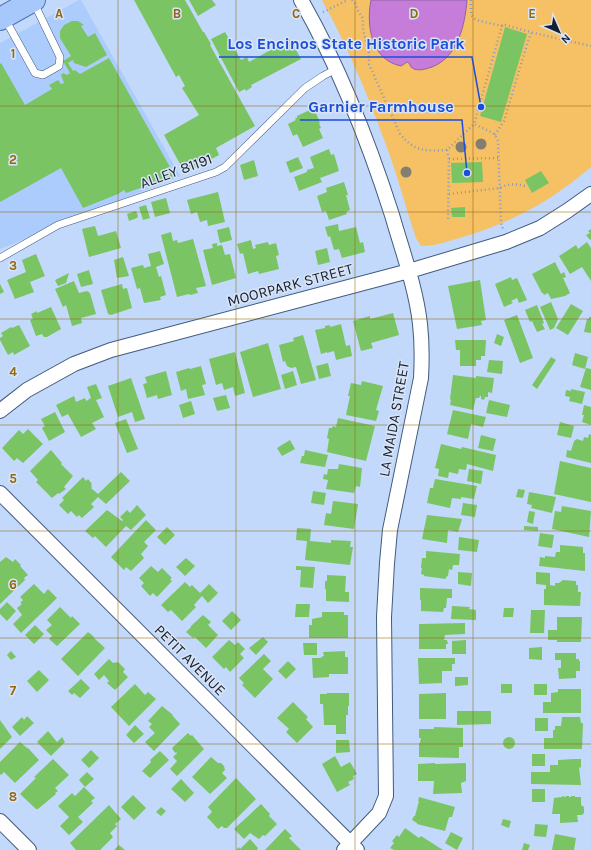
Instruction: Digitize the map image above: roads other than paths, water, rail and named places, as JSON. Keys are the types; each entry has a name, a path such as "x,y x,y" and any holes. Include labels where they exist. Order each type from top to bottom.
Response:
{"main road":[{"path":"2,18 33,0"}],"street":[{"name":"LA MAIDA STREET","path":"301,0 336,69 359,119 378,171 409,271 420,323 422,353 420,378 390,530 387,563 384,617 386,796 379,813 351,848"},
{"name":"MOORPARK STREET","path":"0,411 27,390 74,364 111,350 409,271 506,242 540,228 591,194"},
{"name":"PETIT AVENUE","path":"0,493 351,848"},
{"path":"0,821 29,850"}],"lane":[{"path":"2,18 35,73 43,75 59,66 60,57 33,0"},
{"name":"ALLEY 81191","path":"0,258 58,225 216,172 225,167 305,88 336,69"}],"place":[{"name":"Los Encinos State Historic Park","path":"481,107"},
{"name":"Garnier Farmhouse","path":"467,173"}]}
